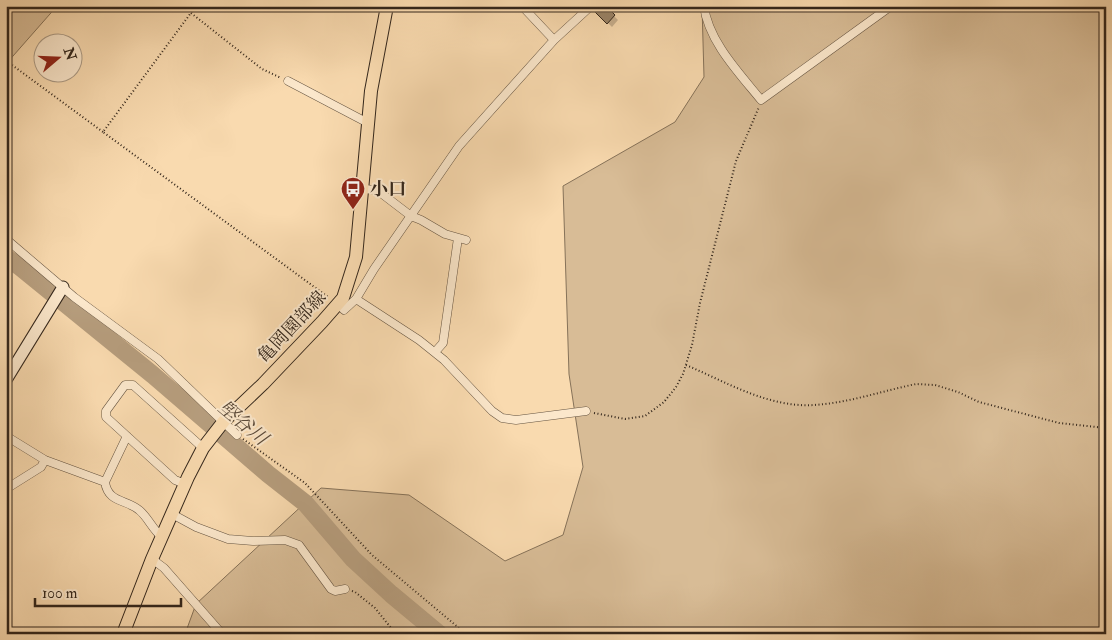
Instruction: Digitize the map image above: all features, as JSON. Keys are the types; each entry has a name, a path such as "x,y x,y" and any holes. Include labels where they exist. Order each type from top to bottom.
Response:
{"main road":[{"name":"亀岡園部線","path":"123,634 162,536 203,448 224,421 263,384 343,298 356,258 373,82 387,6"}],"street":[{"path":"522,6 554,40"},
{"path":"338,304 344,310 356,299 459,146 554,40 591,6"},
{"path":"704,6 705,14 714,37 762,100 891,6"},
{"path":"288,81 368,123"},
{"path":"363,189 377,190 411,216 445,234 462,239 443,343 434,352"},
{"path":"6,239 63,287 158,359 237,435"},
{"path":"6,380 63,287"},
{"path":"356,299 419,340 444,360 492,411 502,418 516,420 586,411"},
{"path":"185,484 175,480 106,417 106,411 125,385 133,386 203,448"},
{"path":"6,436 45,460 105,482"},
{"path":"128,436 105,482 106,489 111,496 139,510 154,531 162,536"},
{"path":"6,489 40,467 45,460"},
{"path":"172,514 196,527 228,539 253,542 285,540 299,545 330,589 335,591 345,588"},
{"path":"152,560 164,568 222,634"}],"path":[{"path":"104,132 196,6"},
{"path":"191,13 262,69 288,81"},
{"path":"12,65 338,304"},
{"path":"586,411 625,419 650,414 664,402 676,387 686,365 736,161 762,100"},
{"path":"686,365 762,398 782,402 812,405 828,403 916,384 924,384 952,391 1005,410 1059,423 1106,428"},
{"path":"237,435 305,483 372,555 466,634"},
{"path":"345,588 355,592 375,608 396,634"}],"shaded area":[{"path":"6,6 57,6 34,32 32,32 32,34 6,64"},
{"path":"702,6 1106,6 1106,634 185,634 196,604 321,488 409,495 505,561 563,535 583,467 569,374 563,186 675,122 704,77"}],"building":[{"path":"597,6 606,6 615,15 607,24 593,10"}],"waterway":[{"name":"堅谷川","path":"6,258 19,266 153,375 268,474 305,503 353,559 439,634"}],"place":[{"name":"小口","path":"353,210"}]}
